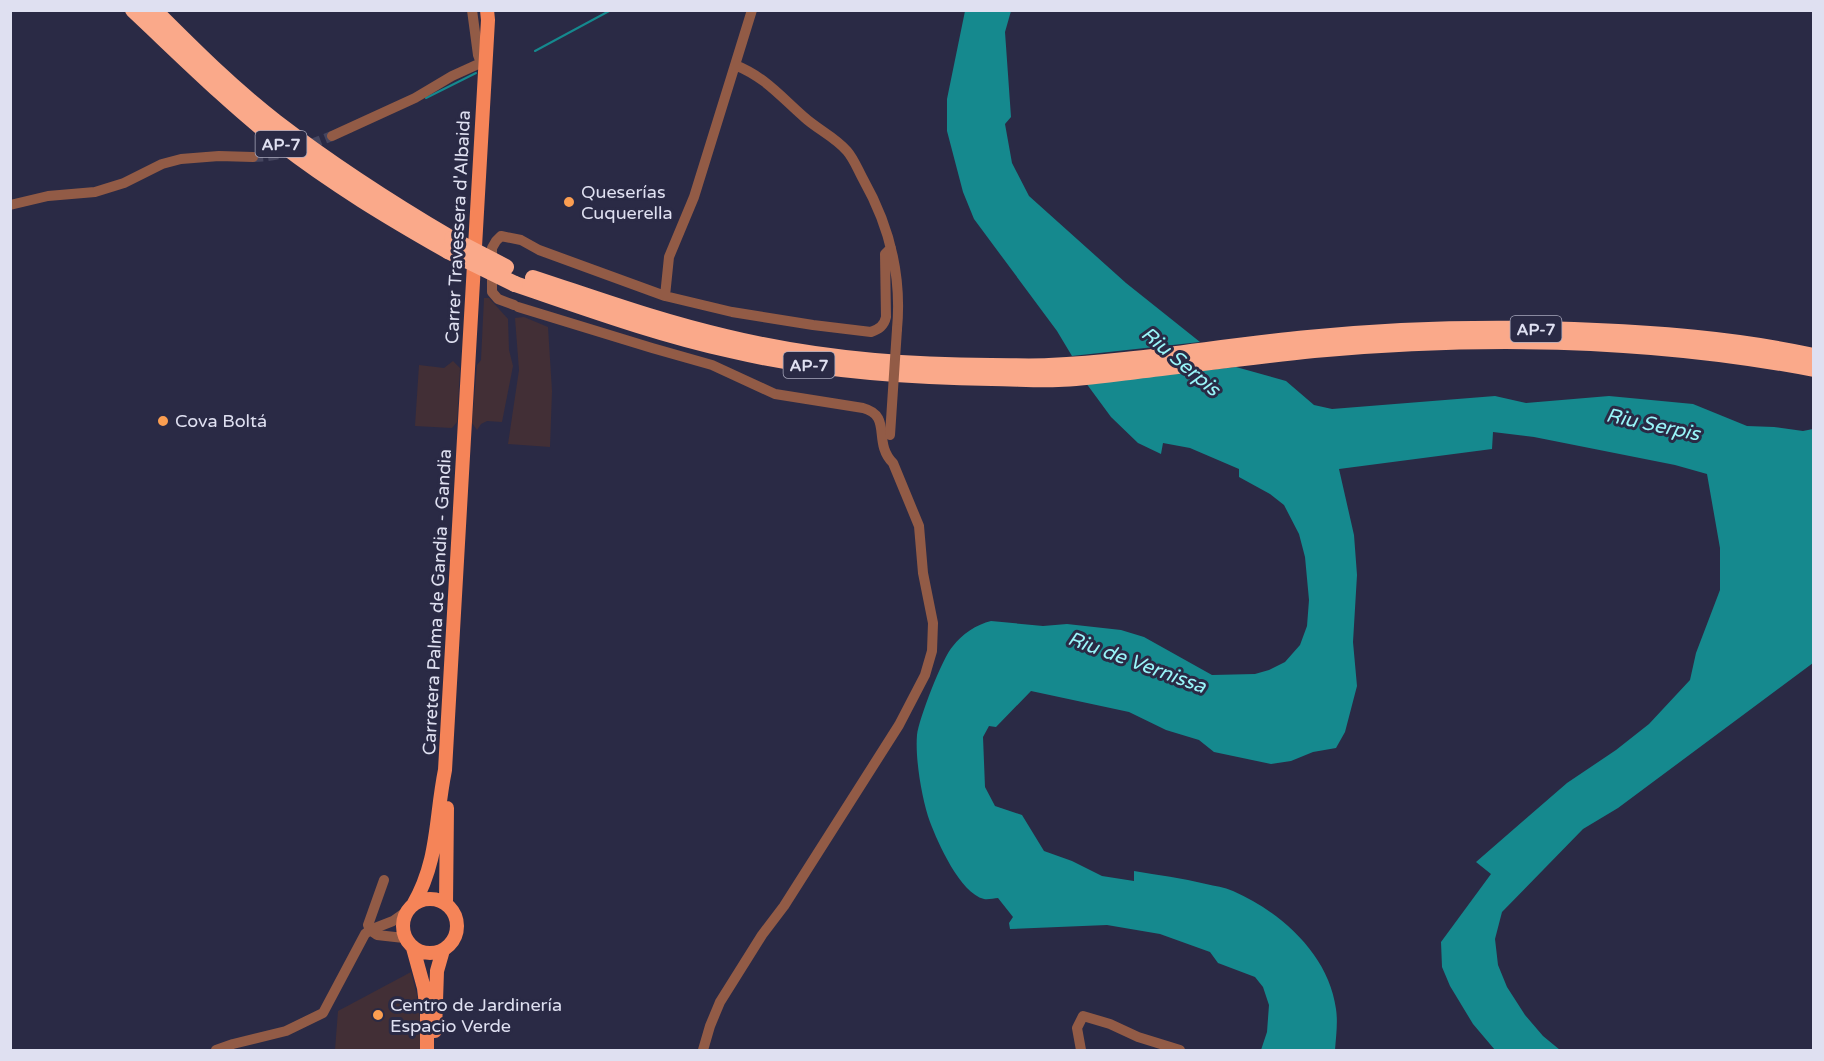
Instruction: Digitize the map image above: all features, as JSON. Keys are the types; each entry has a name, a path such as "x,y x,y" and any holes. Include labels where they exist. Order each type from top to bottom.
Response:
{"highway":[{"name":"AP-7","path":"133,10 223,94 279,142 348,192 516,279 656,331 731,351 783,361 852,370 955,378 1058,379 1113,367 1386,332 1508,328 1683,336 1814,356"},
{"name":"AP-7","path":"154,10 219,74 275,121 450,245"},
{"name":"AP-7","path":"1259,350 1508,340 1634,345 1724,355 1814,369"}],"main road":[{"name":"Carrer Travessera d'Albaida","path":"464,435 483,62 489,14"},
{"name":"Carretera Palma de Gandia - Gandia","path":"410,908 427,876 435,850 445,770 464,435"},
{"name":"Carretera Palma de Gandia - Gandia","path":"445,770 447,795 446,904"},
{"path":"409,943 428,954 443,950 455,937 457,928 453,911 438,900 421,900 410,908 403,920 402,929 424,988 427,1050"},
{"path":"433,1050 437,971 443,950"}],"street":[{"path":"332,136 415,98 483,62 478,55 472,10"},
{"path":"665,296 669,257 693,197 752,10"},
{"path":"703,1050 712,1020 725,995 893,734 925,675 932,651 933,624 923,573 919,526 893,463 890,435 899,297 886,228 875,201 847,151 805,118 776,89 760,77 735,65"},
{"path":"10,205 48,196 95,192 124,183 162,164 181,159 224,155 253,157"},
{"path":"891,249 885,254 885,323 879,329 871,332 732,312 665,296 539,250 520,240 501,236 492,248 490,285 498,299 516,306 712,365 775,394 874,412 879,418 882,445 893,463"},
{"path":"376,930 373,915 384,880"},
{"path":"216,1050 286,1031 323,1013 359,946 376,930 410,908"},
{"path":"376,930 409,943"},
{"path":"1081,1050 1077,1028 1083,1016 1180,1050"}],"shaded area":[{"path":"484,298 489,298 508,319 509,350 513,366 502,422 487,421 477,430 472,423 477,365 481,360"},
{"path":"524,317 548,327 552,391 550,447 508,444 519,370 515,318"},
{"path":"453,361 460,368 457,422 452,428 415,426 419,365 444,368"},
{"name":"Centro de Jardinería Espacio Verde","path":"411,972 420,1019 420,1050 335,1050 338,1011"}],"water":[{"path":"965,11 1011,11 1005,32 1011,117 1005,124 1012,163 1029,196 1126,283 1200,342 1072,356 1057,331 974,219 963,192 947,131 947,99"},
{"path":"1236,367 1286,381 1314,405 1332,409 1495,396 1526,403 1609,396 1693,404 1747,426 1803,431 1813,429 1813,663 1618,808 1583,829 1502,912 1495,939 1498,965 1507,987 1525,1015 1543,1036 1560,1050 1495,1050 1473,1024 1450,986 1442,967 1441,942 1491,874 1476,862 1567,783 1616,750 1649,724 1690,680 1696,653 1720,590 1720,548 1707,474 1675,465 1534,437 1493,432 1492,449 1339,469 1354,535 1357,575 1353,642 1357,686 1345,732 1336,748 1313,752 1291,761 1271,764 1214,752 1199,740 1166,730 1129,712 1031,691 996,727 989,726 983,737 985,787 995,806 1022,815 1044,851 1072,861 1102,876 1134,881 1134,871 1226,888 1251,900 1285,923 1313,953 1332,989 1337,1014 1335,1050 1261,1050 1267,1032 1269,1005 1263,987 1255,977 1218,963 1210,952 1160,934 1107,925 1010,929 1009,923 1013,917 998,898 984,899 975,895 958,878 938,842 927,813 922,791 917,756 917,735 932,689 948,653 960,638 975,627 991,621 1043,626 1067,624 1121,630 1144,637 1212,675 1255,674 1269,670 1285,662 1300,645 1307,626 1309,600 1305,557 1299,534 1284,505 1270,494 1239,477 1239,469 1190,448 1163,443 1161,454 1138,443 1111,417 1086,383"}],"waterway":[{"path":"535,51 611,10"},
{"path":"426,98 476,73"}],"tunnel":[{"path":"253,157 283,153 332,136"}],"place":[{"name":"Queserías Cuquerella","path":"569,202"},
{"name":"Cova Boltá","path":"163,421"},
{"name":"Centro de Jardinería Espacio Verde","path":"378,1015"}],"water label":[{"name":"Riu Serpis","path":"1181,361"},
{"name":"Riu Serpis","path":"1653,424"},
{"name":"Riu de Vernissa","path":"1137,662"}]}
